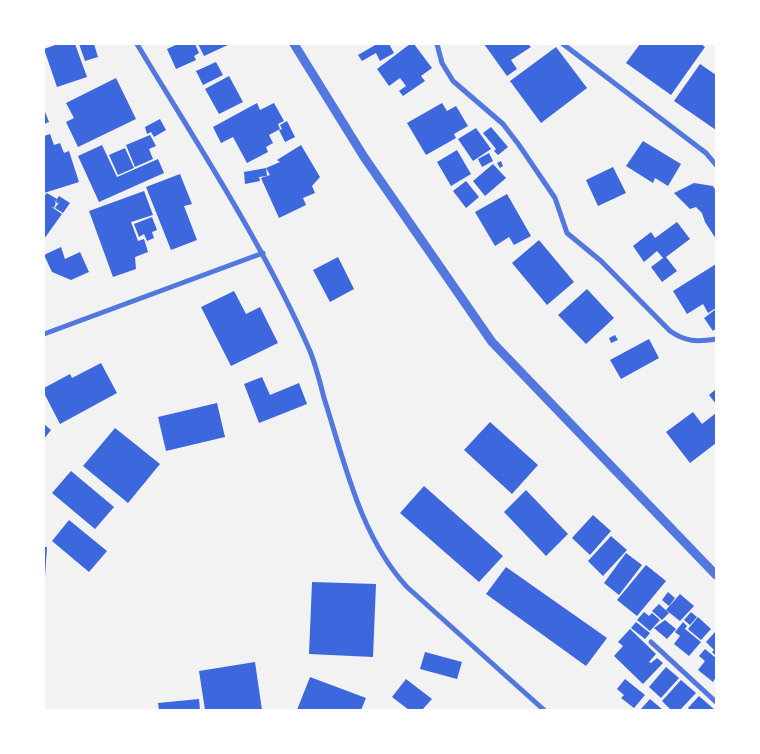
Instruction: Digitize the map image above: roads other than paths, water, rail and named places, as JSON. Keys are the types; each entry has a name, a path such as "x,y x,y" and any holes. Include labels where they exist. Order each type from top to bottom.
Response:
{"street":[{"path":"137,44 263,253 311,353 359,507 378,550 389,568 407,587 544,710"},
{"path":"294,44 364,157 492,342 716,575"},
{"path":"437,44 442,62 453,80 503,124 520,145 555,198 567,233 601,261 670,331 682,339 698,342 716,339"},
{"path":"564,44 706,153 716,165"},
{"path":"44,334 263,253"},
{"path":"651,642 716,702"}]}
